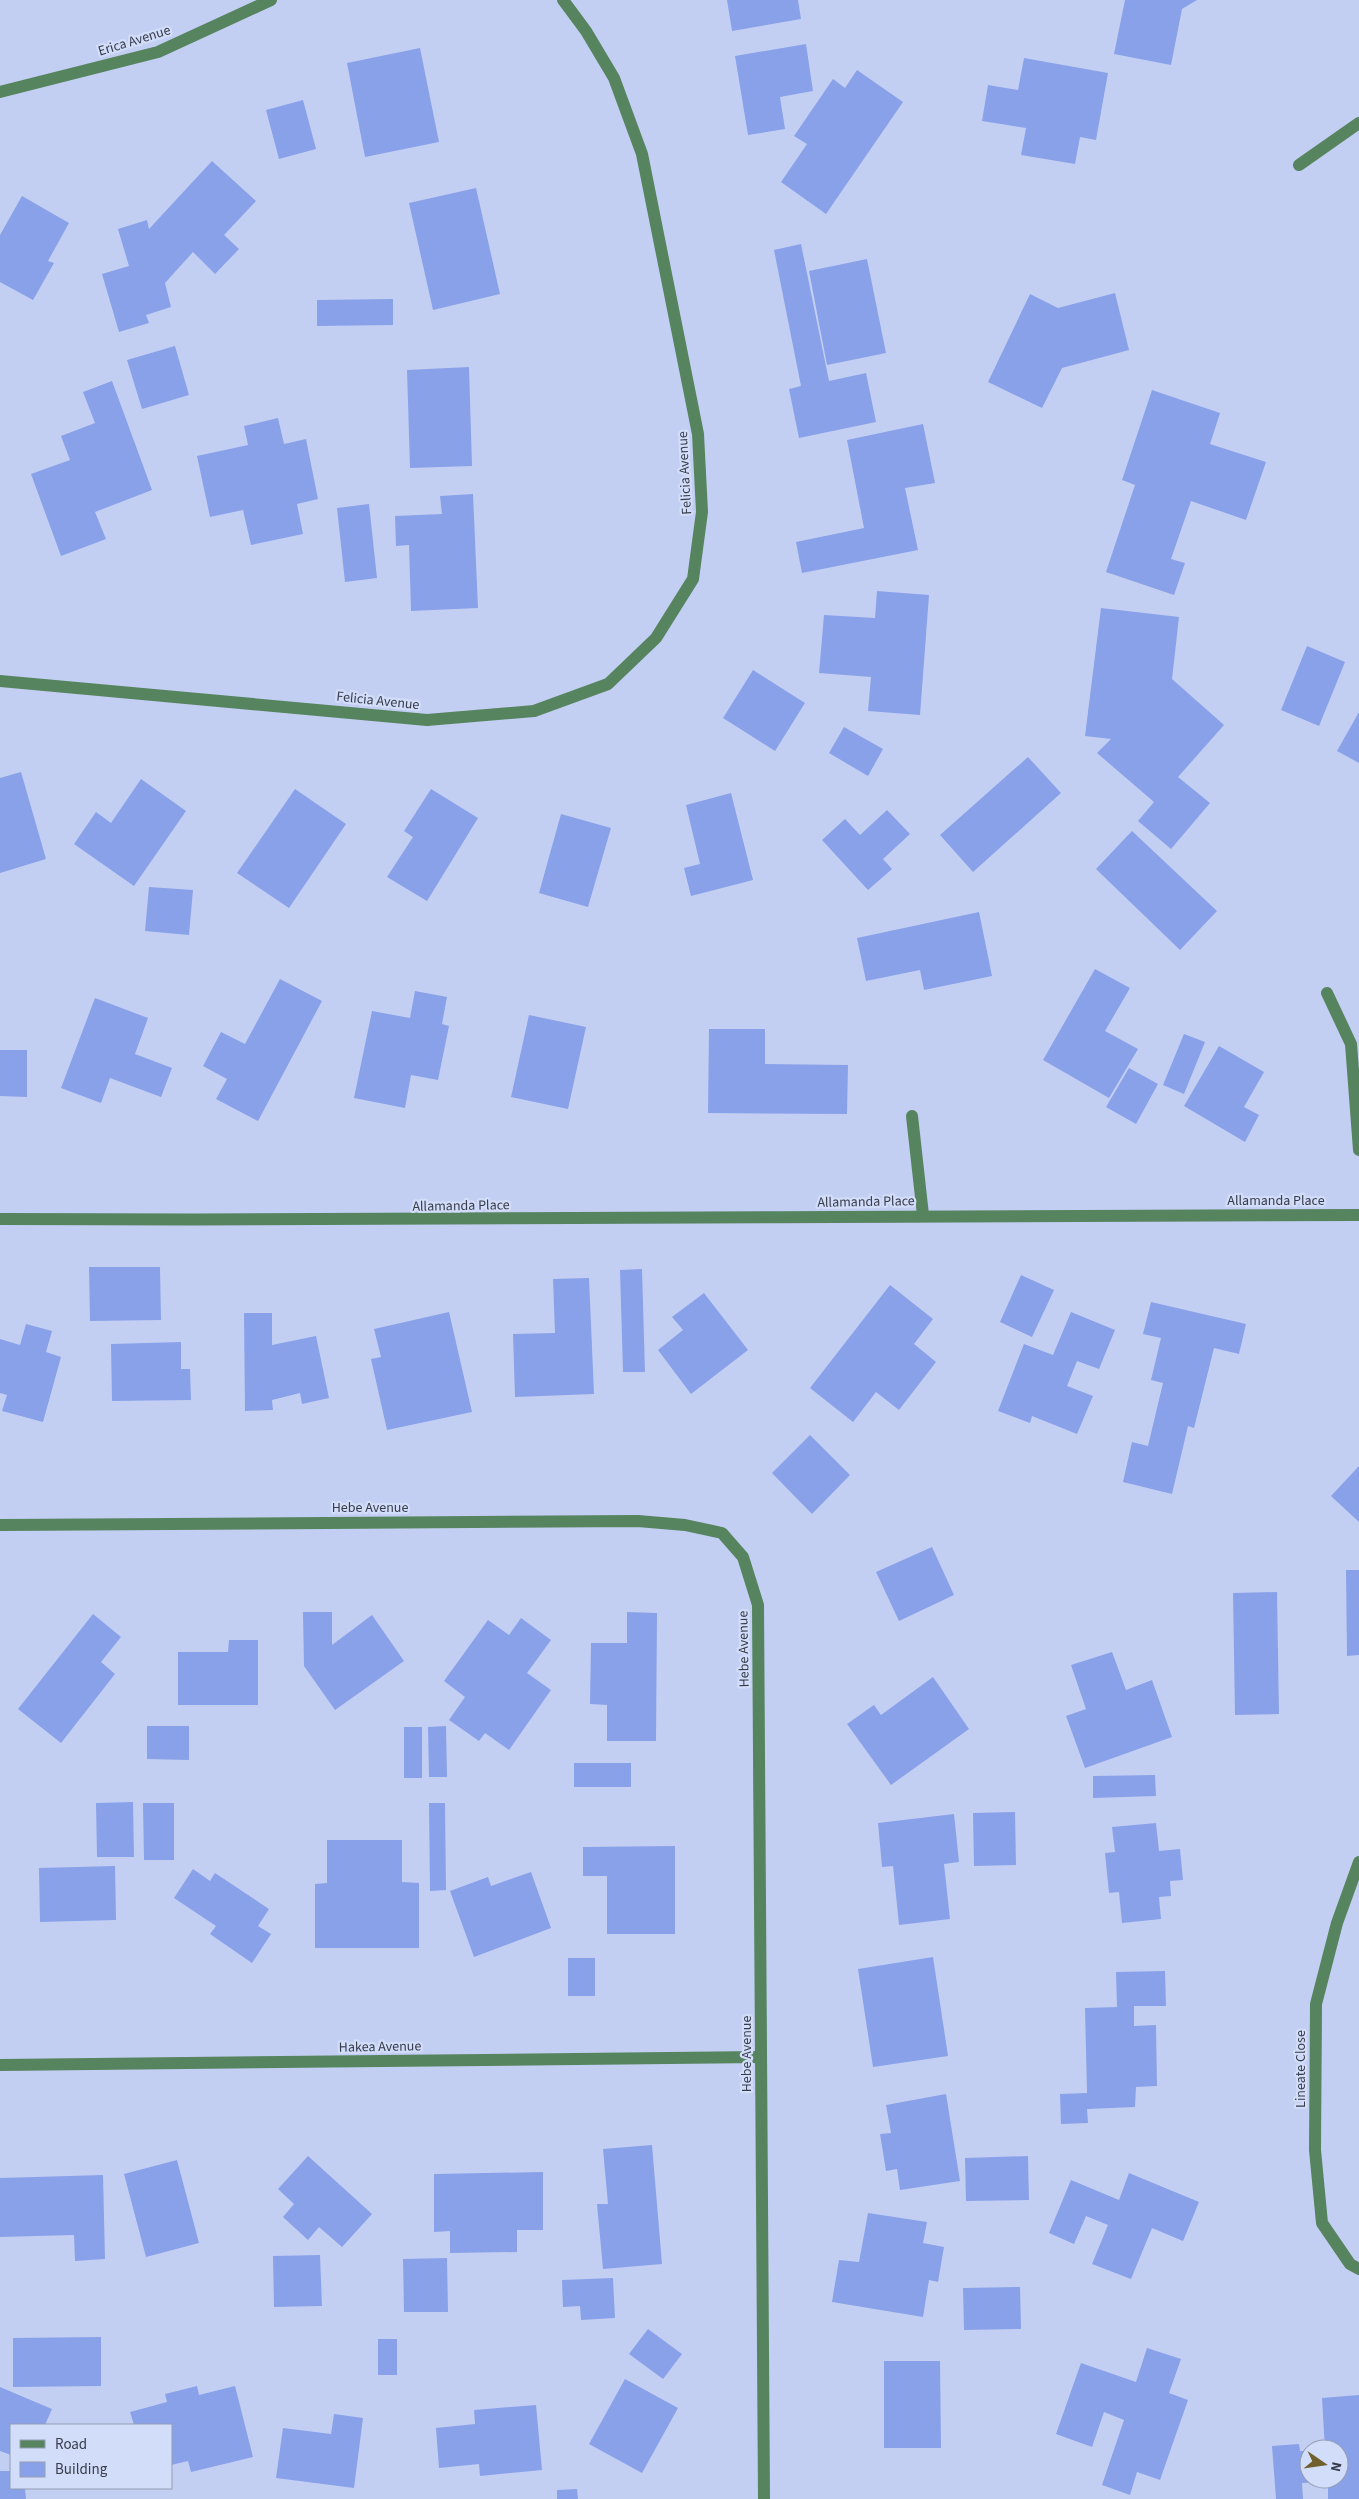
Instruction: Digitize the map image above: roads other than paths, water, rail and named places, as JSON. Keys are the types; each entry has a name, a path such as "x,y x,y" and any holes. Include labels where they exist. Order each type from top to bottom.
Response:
{"street":[{"name":"Erica Avenue","path":"0,92 158,52 271,0"},
{"name":"Felicia Avenue","path":"0,681 427,720 534,710 571,698 608,684 656,638 693,580 702,512 698,434 642,154 614,78 586,31 563,0"},
{"path":"1299,164 1359,123"},
{"path":"1328,993 1350,1044 1359,1150"},
{"name":"Allamanda Place","path":"912,1116 922,1215"},
{"name":"Allamanda Place","path":"0,1220 328,1221 922,1215 1359,1215"},
{"name":"Hebe Avenue","path":"0,1525 638,1521 685,1525 722,1533 744,1557 758,1605 764,2499"},
{"name":"Lineate Close","path":"1359,1862 1337,1923 1316,2004 1315,2150 1322,2223 1350,2264 1359,2269"},
{"name":"Hakea Avenue","path":"0,2065 761,2057"}]}
